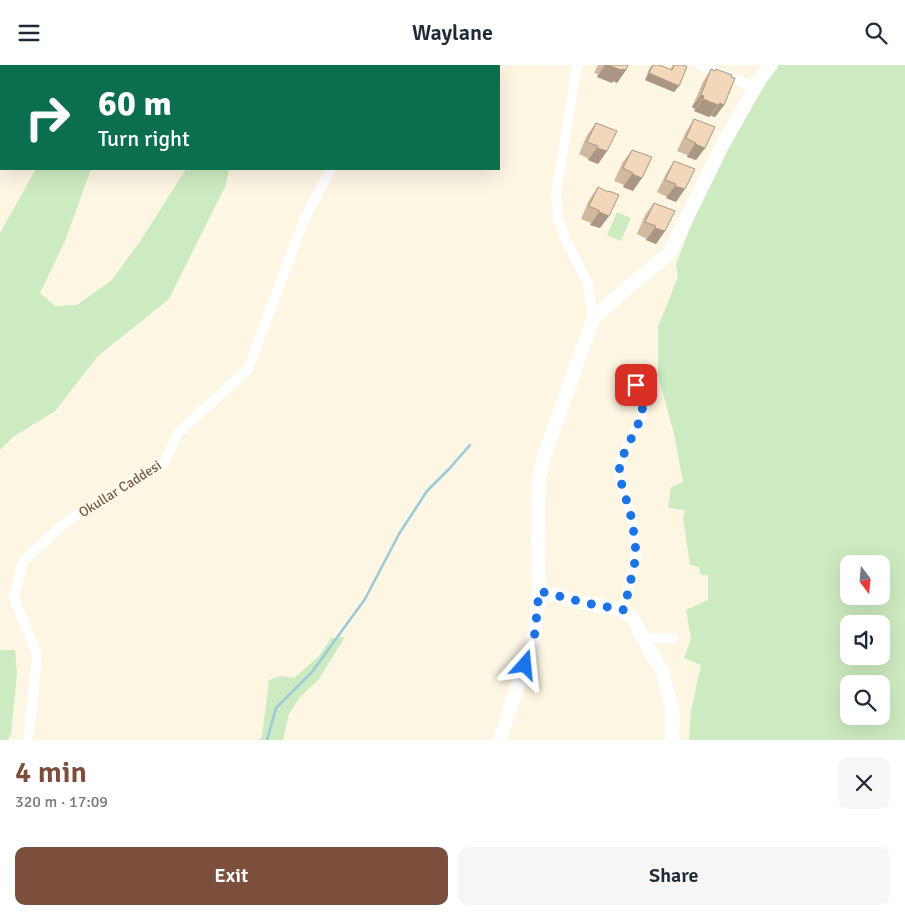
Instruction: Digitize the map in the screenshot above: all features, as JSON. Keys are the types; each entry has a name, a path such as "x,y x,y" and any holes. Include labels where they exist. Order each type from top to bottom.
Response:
{"street":[{"path":"500,740 535,633 539,591 539,478 543,459 593,319 588,283 566,240 558,219 556,193 577,65"},
{"path":"700,65 755,87"},
{"path":"593,319 669,254 723,144 755,87 771,65"},
{"name":"Okullar Caddesi","path":"28,740 37,655 14,598 23,561 67,521 164,463 178,433 248,369 304,220 331,170"},
{"path":"624,610 636,557 631,516 619,475 620,462 642,416 643,398 636,385"},
{"path":"539,591 624,610 633,618 662,671 673,714 672,740"},
{"path":"644,639 672,638"}],"green space":[{"path":"762,65 905,65 905,740 689,740 691,711 701,665 684,658 691,639 686,610 708,600 708,575 701,575 699,567 690,565 683,518 685,510 668,508 671,487 683,482 674,434 658,375 658,327 678,277 676,264 705,190 762,88"},
{"path":"35,170 91,170 65,241 40,293 55,306 77,305 112,280 139,243 185,170 229,170 226,185 169,299 98,356 55,411 13,437 0,450 0,233"},
{"path":"617,212 631,218 621,241 607,235"},
{"path":"345,637 319,679 300,697 289,714 283,740 259,740 262,736 269,680 281,676 294,678 319,656 331,638"},
{"path":"0,650 15,650 17,674 11,734 8,740 0,740"}],"building":[{"path":"608,65 628,65 626,70 621,70"},
{"path":"653,65 659,65 672,70 674,65 687,67 679,86 649,73"},
{"path":"711,69 732,75 731,77 735,78 724,105 720,103 718,105 703,99 704,96 701,95"},
{"path":"694,119 715,127 705,148 686,138"},
{"path":"596,123 617,131 607,151 587,142"},
{"path":"632,150 652,157 642,178 623,168"},
{"path":"674,161 695,169 685,189 665,180"},
{"path":"598,187 619,195 609,216 589,206"},
{"path":"654,203 675,211 665,231 645,222"}],"waterway":[{"path":"267,740 276,708 312,672 365,599 399,534 427,491 470,445"}],"route":[{"path":"525,665 535,633 539,591 624,610 636,557 631,516 619,475 620,462 642,416 643,398 636,385"}]}
